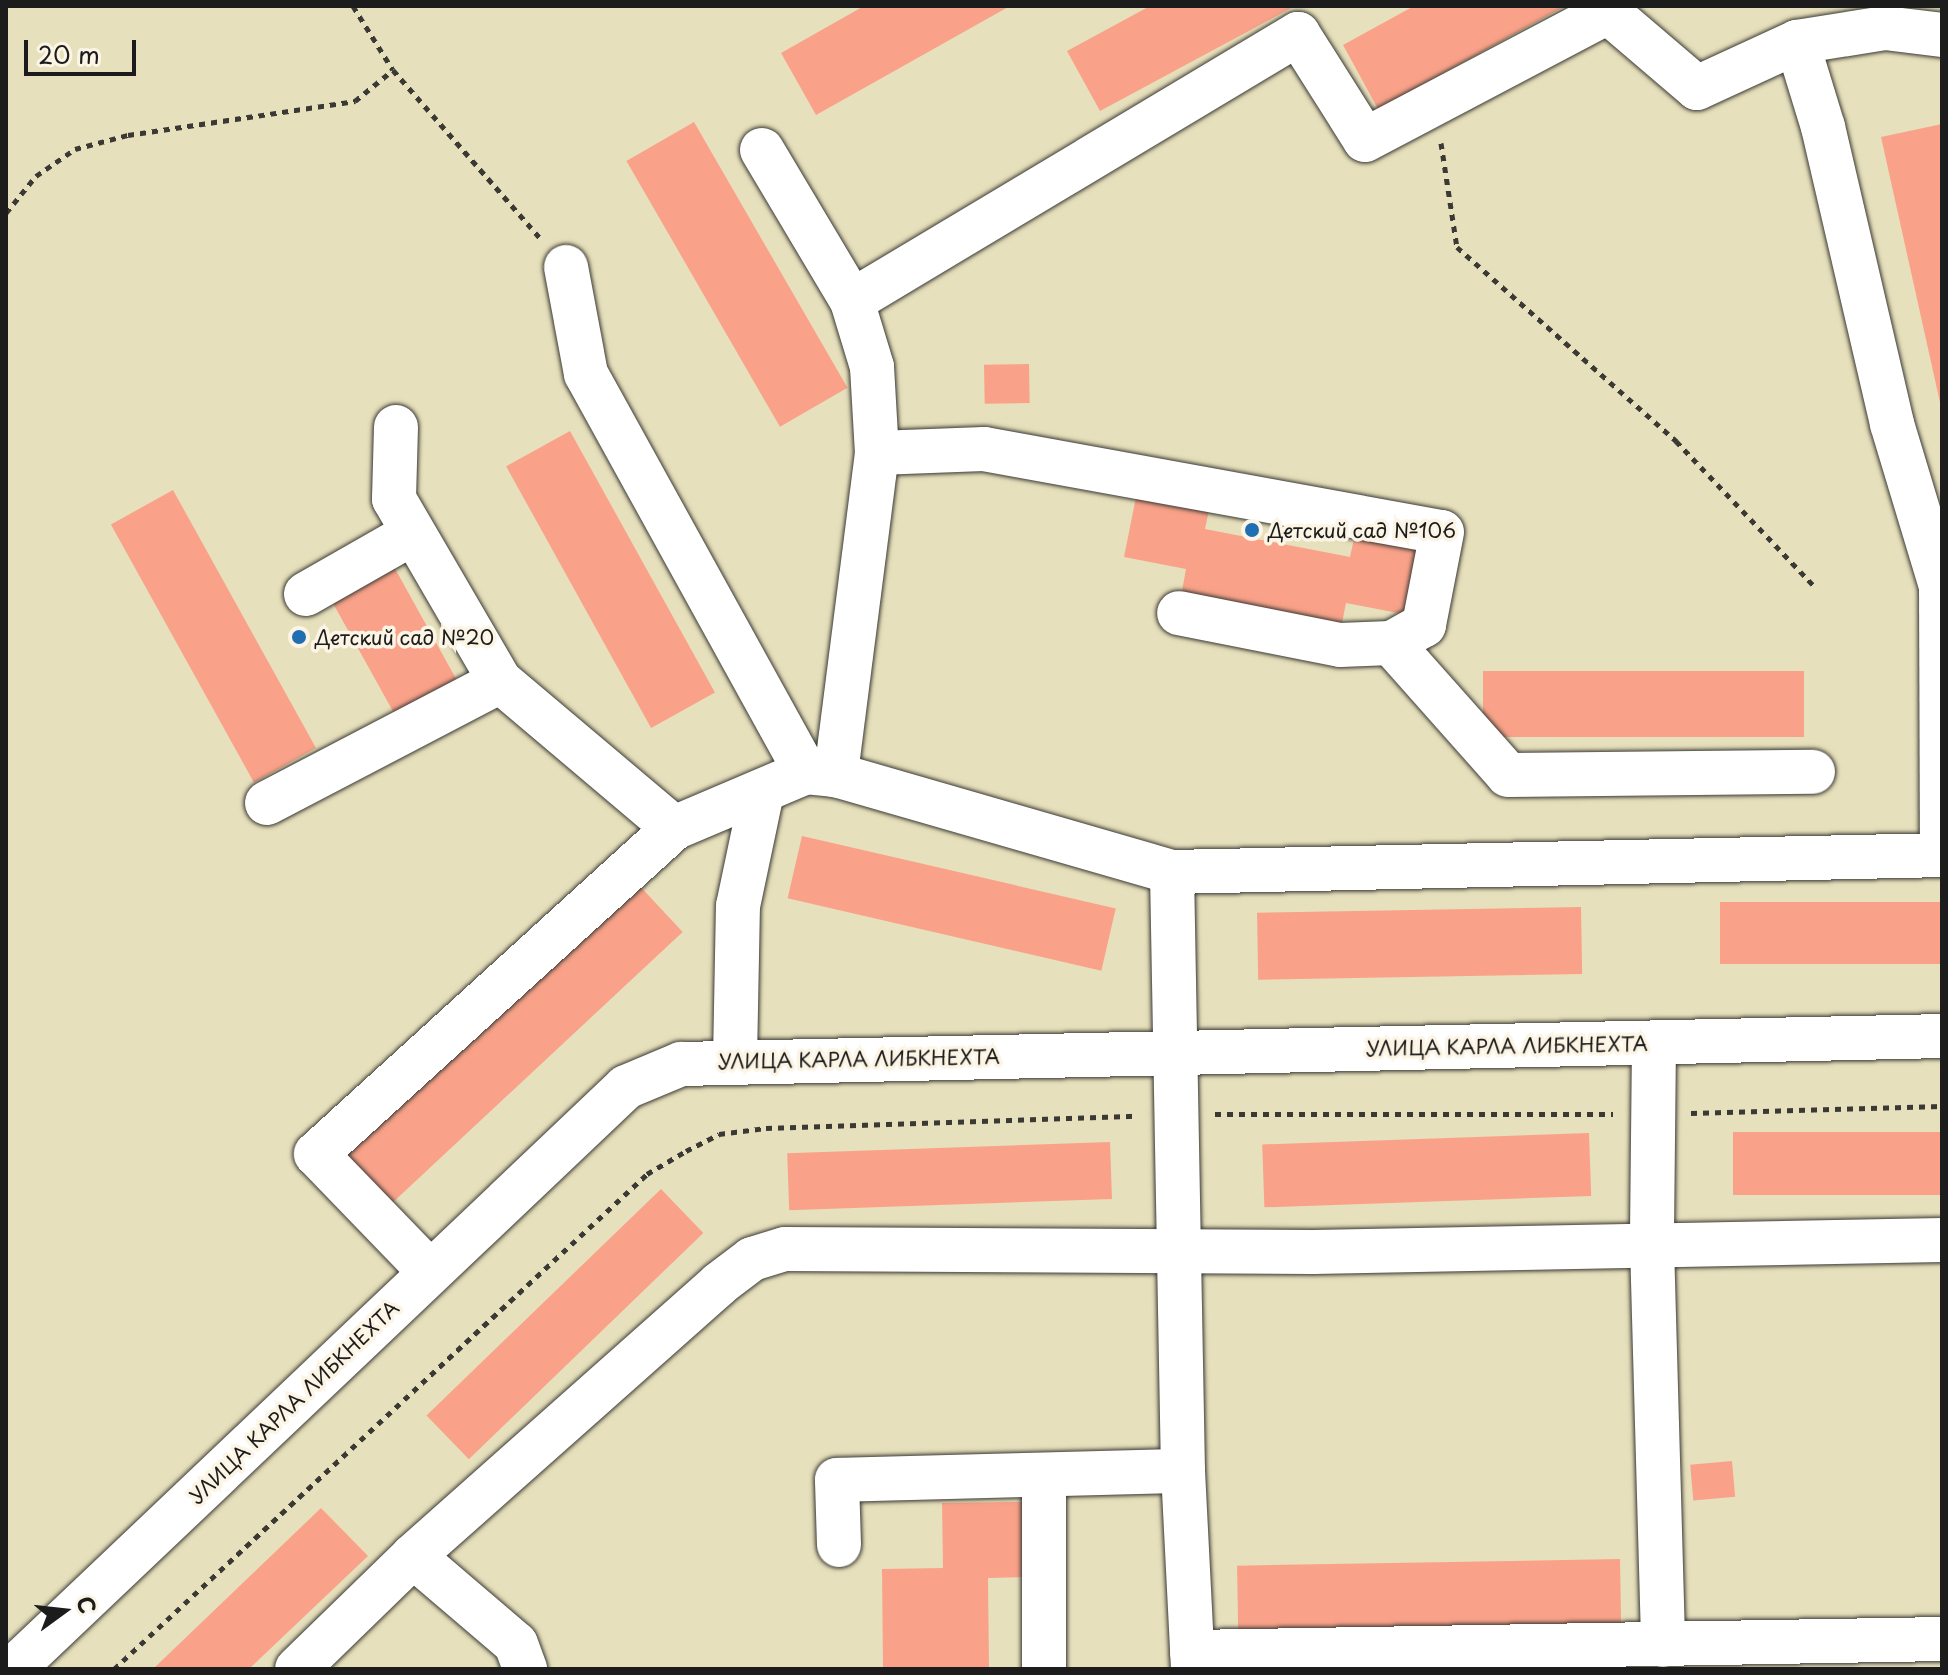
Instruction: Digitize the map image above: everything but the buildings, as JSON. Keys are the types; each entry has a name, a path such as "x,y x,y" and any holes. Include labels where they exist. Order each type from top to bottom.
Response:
{"street":[{"path":"852,301 1298,34 1365,140 1608,12 1697,88 1797,42 1885,28 1942,35"},
{"path":"430,1272 316,1154 674,828 762,792 821,774 1172,872 1942,855 1941,586 1892,424 1823,127 1797,42"},
{"path":"762,150 852,301 872,367 877,453 821,774"},
{"path":"566,267 586,374 821,774"},
{"path":"396,427 394,499 500,681 674,828"},
{"path":"877,453 984,449 1442,532 1424,625 1391,643 1340,645 1179,613"},
{"path":"306,594 413,533"},
{"path":"1391,643 1508,775 1813,772"},
{"path":"267,803 500,681"},
{"path":"735,1060 738,906 762,792"},
{"path":"1172,872 1183,1471 1192,1661 1942,1639"},
{"name":"УЛИЦА КАРЛА ЛИБКНЕХТА","path":"13,1669 626,1087 681,1064 735,1060 1173,1054 1942,1036"},
{"path":"1654,1043 1652,1245 1663,1645"},
{"path":"297,1669 413,1556 752,1259 785,1249 1181,1250 1942,1240"},
{"path":"839,1545 837,1480 1183,1471"},
{"path":"1044,1475 1044,1669"},
{"path":"413,1556 516,1644 525,1669"}],"path":[{"path":"353,6 393,70 566,267"},
{"path":"6,213 36,176 75,149 128,135 355,101 393,70"},
{"path":"1435,103 1457,247 1676,441 1813,585"}],"place":[{"name":"Детский сад №106","path":"1252,530"},
{"name":"Детский сад №20","path":"299,637"}]}
